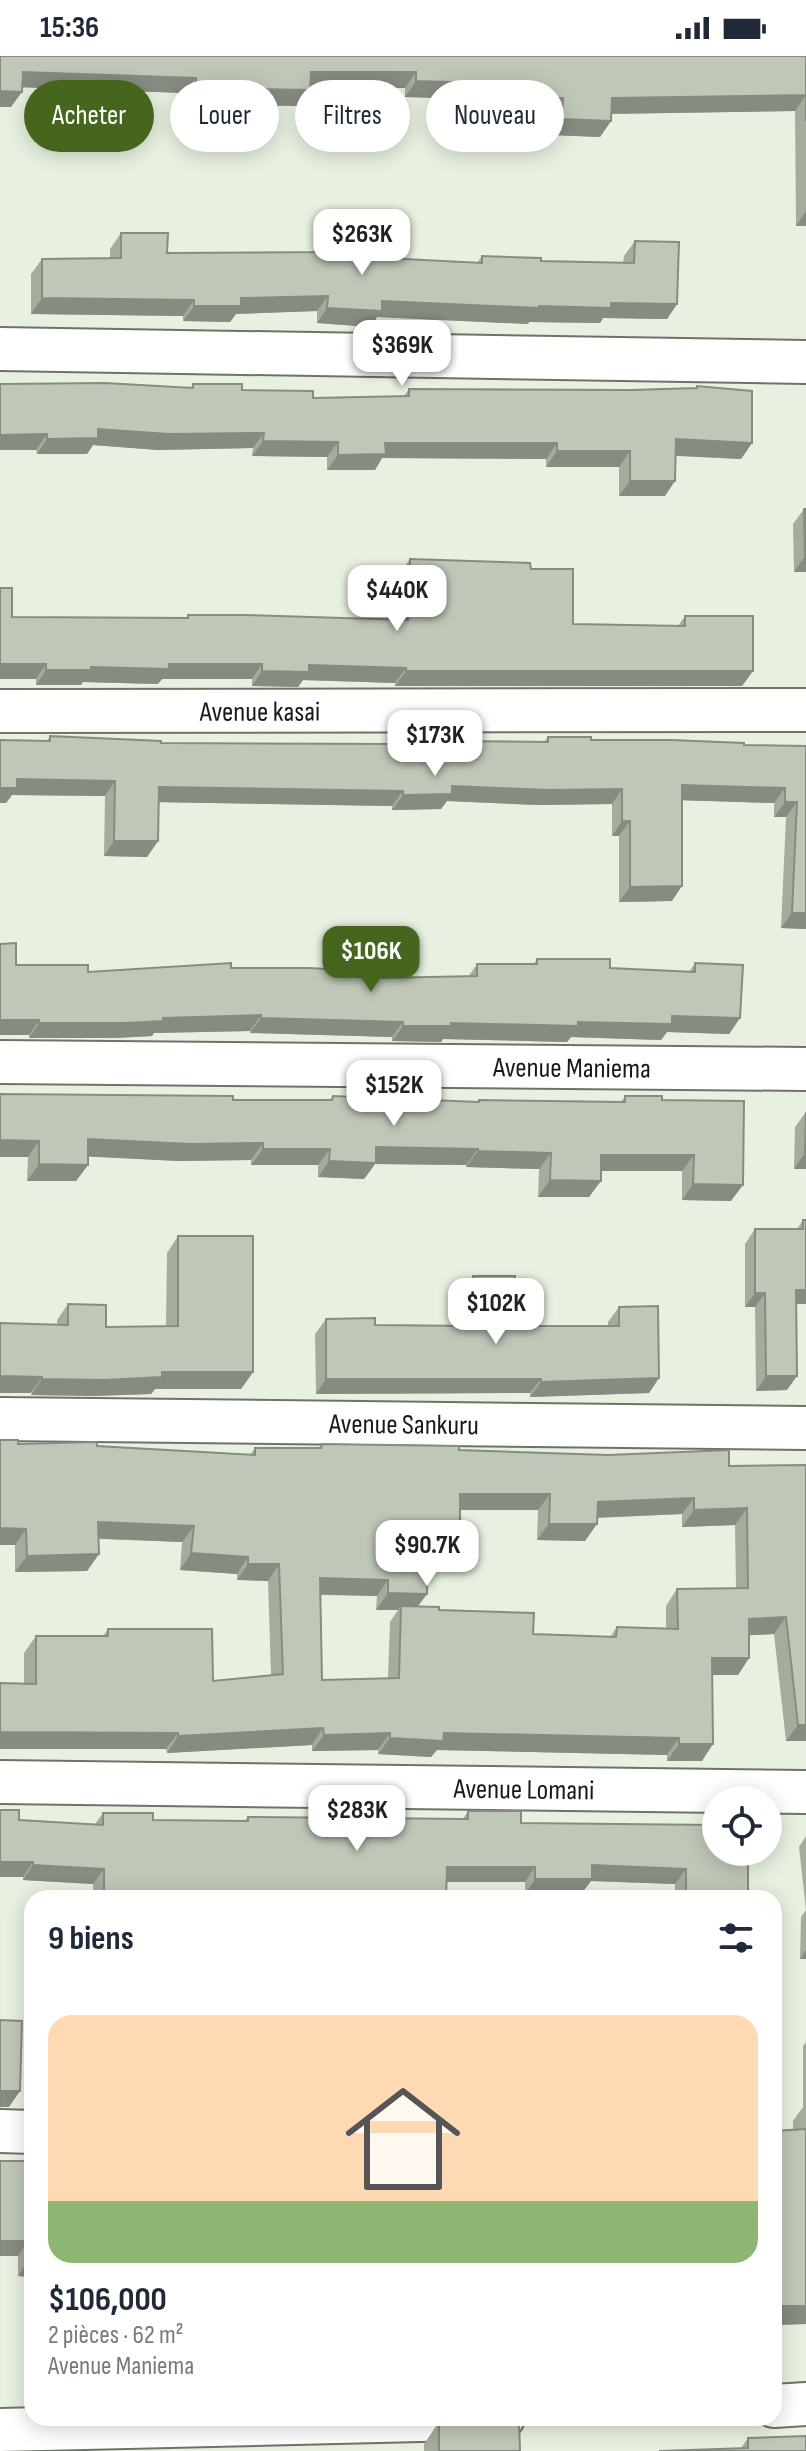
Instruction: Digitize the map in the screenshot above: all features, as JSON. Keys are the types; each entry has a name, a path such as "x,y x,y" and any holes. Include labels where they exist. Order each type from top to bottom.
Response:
{"street":[{"path":"0,349 806,362"},
{"name":"Avenue kasai","path":"0,711 806,710"},
{"name":"Avenue Maniema","path":"0,1062 806,1069"},
{"name":"Avenue Sankuru","path":"0,1419 806,1428"},
{"name":"Avenue Lomani","path":"0,1782 806,1792"},
{"path":"0,2131 24,2132"},
{"path":"782,2406 806,2404"},
{"path":"0,2430 168,2426"}],"building":[{"path":"0,56 806,56 806,95 612,98 611,121 564,119 564,80 416,81 416,72 311,72 311,80 295,80 295,90 279,90 279,80 196,80 23,72 22,92 0,91"},
{"path":"121,233 168,233 167,253 331,252 332,236 386,239 385,258 482,263 482,256 634,263 635,241 679,242 677,304 611,303 611,308 539,308 382,301 382,311 327,308 328,296 241,298 241,306 194,306 194,300 42,298 42,259 121,258"},
{"path":"105,383 193,388 193,384 242,384 242,390 313,391 313,398 409,396 409,389 631,390 697,386 752,391 752,443 676,439 675,481 630,481 630,451 557,451 557,443 385,443 386,454 338,455 338,442 263,441 264,433 169,434 98,429 98,438 47,439 47,434 0,435 0,384"},
{"path":"806,509 806,556 805,556"},
{"path":"410,559 530,563 531,569 573,569 573,624 685,626 685,616 753,616 753,671 406,671 406,668 309,665 309,672 262,671 262,664 169,664 169,669 91,667 91,670 46,670 46,664 0,664 0,588 12,588 12,617 188,618 188,615 244,615 408,620"},
{"path":"50,736 161,743 402,744 402,740 548,742 548,737 591,737 591,740 806,746 806,913 792,913 797,802 785,802 785,788 682,785 682,886 630,887 630,821 622,821 622,789 452,786 452,794 403,795 403,791 159,787 158,841 114,841 115,781 17,779 17,788 0,788 0,740 50,741"},
{"path":"16,943 16,965 88,965 88,972 231,963 231,968 382,972 382,978 477,976 477,964 537,964 537,959 610,959 610,968 695,972 695,963 743,965 740,1018 672,1016 672,1024 578,1022 578,1026 451,1023 451,1026 403,1026 403,1022 261,1018 261,1015 163,1018 163,1021 126,1023 0,1020 0,944"},
{"path":"0,1094 233,1096 233,1100 332,1100 333,1096 479,1102 625,1102 625,1096 662,1096 662,1100 744,1101 743,1185 693,1184 694,1155 601,1155 601,1181 550,1180 551,1153 478,1149 376,1147 376,1163 329,1161 330,1149 263,1149 263,1143 190,1144 88,1139 88,1165 39,1164 39,1141 0,1140"},
{"path":"803,1220 806,1220 806,1290 796,1290 797,1376 766,1376 765,1293 755,1293 755,1229 803,1229"},
{"path":"178,1236 253,1236 253,1372 162,1372 162,1377 105,1380 0,1376 0,1323 68,1325 68,1304 106,1305 106,1327 178,1326"},
{"path":"473,1276 515,1276 515,1326 619,1326 619,1307 658,1306 659,1378 541,1382 541,1379 326,1379 326,1319 375,1318 375,1325 473,1326"},
{"path":"0,1440 18,1440 18,1444 97,1442 97,1446 255,1455 255,1448 321,1448 322,1444 459,1446 459,1450 608,1455 729,1450 729,1466 806,1465 806,1725 798,1725 786,1617 749,1619 749,1658 712,1658 713,1744 679,1744 679,1738 444,1733 443,1741 390,1738 390,1733 324,1735 323,1728 178,1736 178,1733 0,1732 0,1683 36,1684 36,1636 108,1636 108,1629 212,1629 213,1681 283,1674 279,1564 248,1564 248,1557 191,1553 194,1526 98,1522 99,1554 27,1556 26,1529 0,1528","holes":["460,1494 550,1494 549,1524 597,1524 598,1502 694,1498 694,1510 747,1508 748,1588 677,1589 678,1629 617,1627 616,1637 533,1634 534,1613 401,1606 399,1678 322,1680 320,1578 388,1580 388,1593 427,1594 428,1523 460,1523"]},
{"path":"0,1810 19,1810 19,1820 103,1825 103,1813 153,1813 153,1820 248,1821 248,1817 468,1819 468,1811 521,1811 521,1823 702,1825 702,1866 748,1866 748,1890 686,1890 686,1869 592,1865 592,1879 535,1879 535,1867 447,1867 446,1890 104,1890 104,1869 33,1865 33,1862 0,1862"},
{"path":"0,2020 22,2021 20,2091 0,2091"},
{"path":"806,2129 806,2306 782,2306 782,2130"},
{"path":"0,2161 24,2161 24,2241 0,2241"},
{"path":"439,2426 519,2426 520,2451 439,2451"},
{"path":"806,2436 806,2451 659,2451 748,2448 748,2438"}]}
